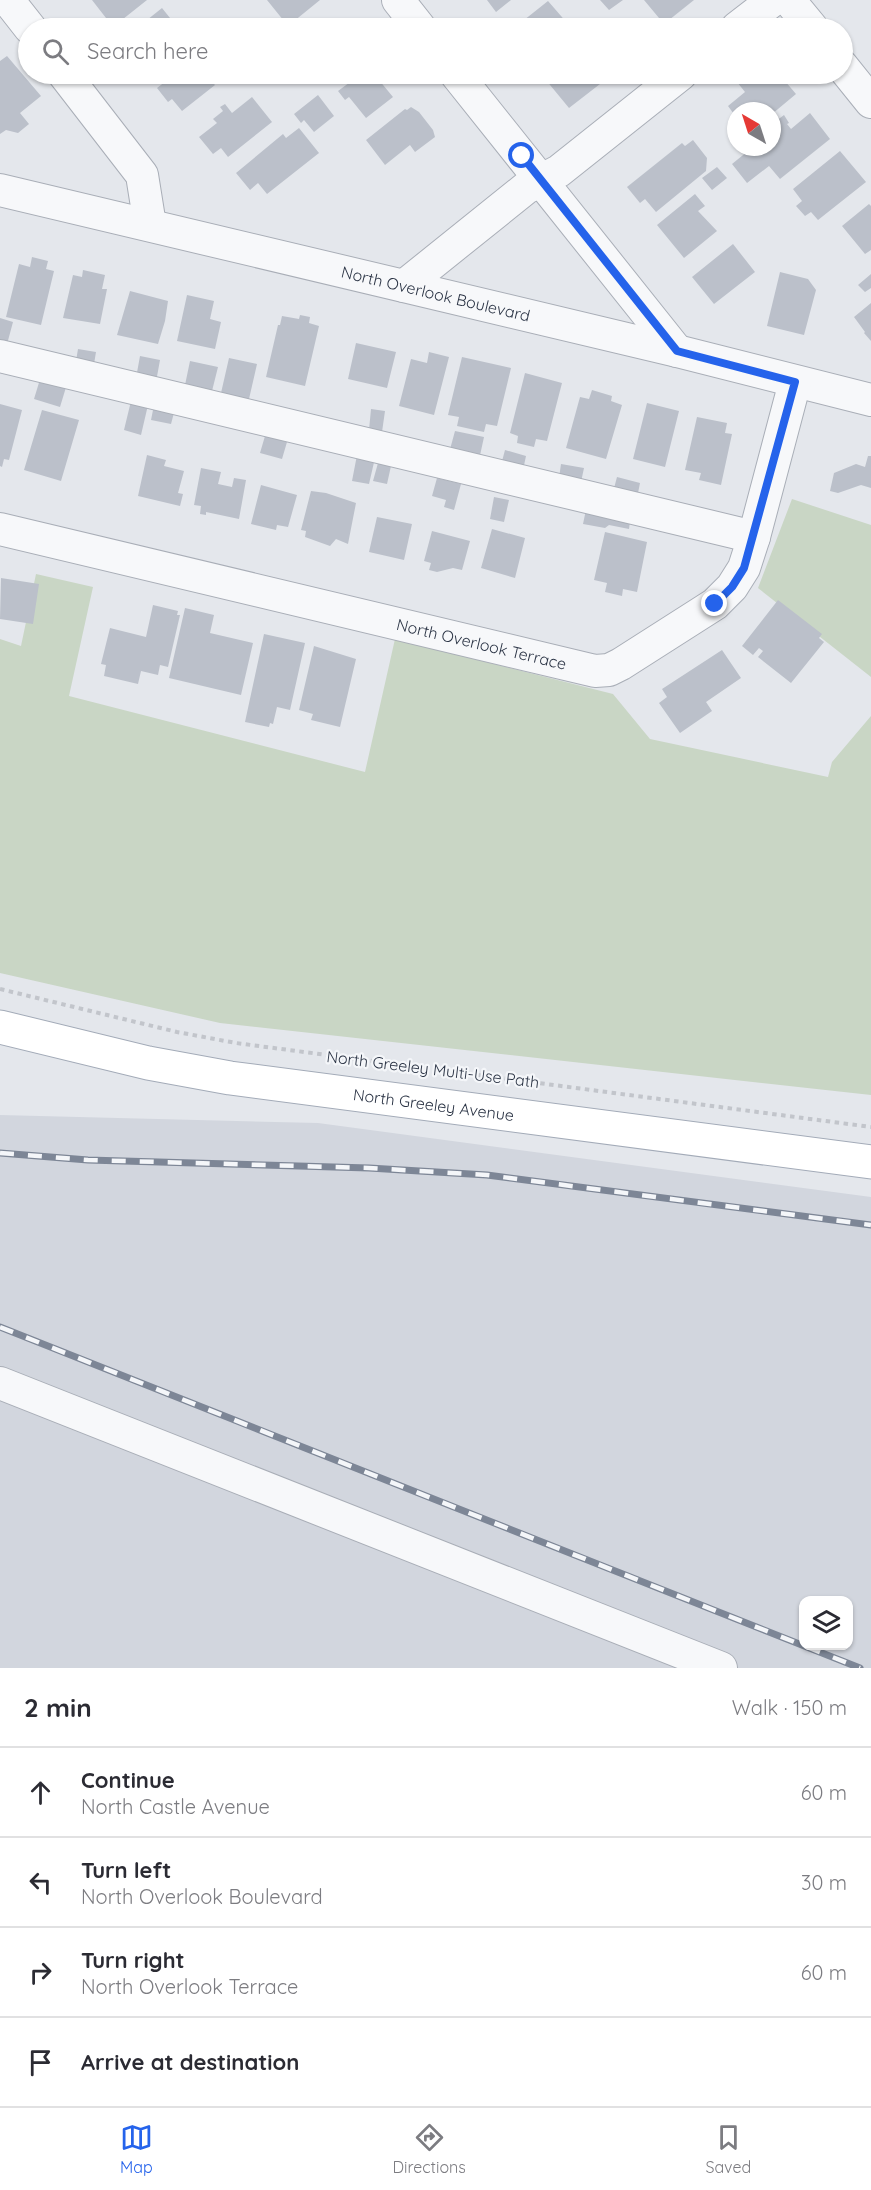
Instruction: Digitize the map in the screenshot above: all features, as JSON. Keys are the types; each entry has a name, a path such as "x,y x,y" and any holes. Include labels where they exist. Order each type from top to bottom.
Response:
{"main road":[{"name":"North Greeley Avenue","path":"0,1027 148,1063 230,1078 871,1162"}],"street":[{"path":"8,0 22,18"},
{"path":"398,0 412,18"},
{"path":"750,18 773,0"},
{"path":"789,0 804,18"},
{"path":"853,79 871,102"},
{"path":"72,84 142,175 150,225"},
{"path":"464,84 677,351"},
{"path":"404,286 526,188 559,171 668,84"},
{"name":"North Overlook Boulevard","path":"0,190 677,351 871,400"},
{"path":"0,356 754,537"},
{"name":"North Overlook Terrace","path":"0,529 595,671 609,670 715,604 732,587 744,568 754,537 795,382"},
{"path":"0,1383 721,1668"}],"path":[{"name":"North Greeley Multi-Use Path","path":"0,989 177,1032 237,1043 871,1127"}],"shaded area":[{"path":"0,1115 318,1123 871,1197 871,1668 0,1668"}],"green space":[{"path":"792,499 871,525 871,677 758,588"},
{"path":"36,574 93,587 69,696 365,772 395,639 613,694 650,739 828,777 832,762 871,716 871,1095 220,1023 0,973 0,639 21,646"}],"building":[{"path":"92,0 147,0 124,18 106,18"},
{"path":"267,0 320,0 298,18 282,18"},
{"path":"487,0 511,0 496,12"},
{"path":"600,0 623,0 609,10"},
{"path":"644,0 694,0 672,18 659,18"},
{"path":"548,1 563,18 527,18"},
{"path":"162,8 170,18 150,18"},
{"path":"7,56 18,69 18,84 31,84 41,96 20,113 29,124 18,133 6,130 0,134 0,61"},
{"path":"162,84 215,85 182,111 172,99 168,102 157,88"},
{"path":"347,84 382,84 393,97 366,118 349,97 345,100 338,91"},
{"path":"549,84 600,84 569,108"},
{"path":"739,84 788,84 796,94 781,106 781,102 733,102 745,92"},
{"path":"318,95 334,116 314,132 304,120 301,123 294,114"},
{"path":"252,97 272,122 228,157 221,148 213,154 199,137 217,123 213,119 223,111 220,107 225,104 232,113"},
{"path":"411,107 419,112 433,130 435,137 415,152 410,145 385,165 366,140 405,109"},
{"path":"810,113 830,139 780,179 769,166 747,183 732,164 742,156 781,156 781,117 784,115 791,129"},
{"path":"299,128 319,153 267,194 258,183 250,190 236,173 283,134 286,138"},
{"path":"693,140 707,158 706,171 656,212 645,199 640,203 627,187 682,143 685,146"},
{"path":"840,151 866,182 818,220 811,212 805,216 796,206 802,201 793,189"},
{"path":"717,167 727,178 712,190 702,178"},
{"path":"695,194 705,206 698,211 717,231 684,258 657,225"},
{"path":"869,204 871,206 871,250 865,254 842,226"},
{"path":"733,244 755,272 714,304 692,277"},
{"path":"32,257 48,261 46,269 54,271 41,325 6,317 19,264 30,267"},
{"path":"83,270 105,275 102,289 107,289 100,324 63,318 73,275 82,277"},
{"path":"780,272 808,279 816,290 804,335 767,326"},
{"path":"871,274 871,288 865,292 858,285"},
{"path":"130,291 168,301 158,344 117,335"},
{"path":"187,295 214,301 210,319 221,322 215,349 177,341"},
{"path":"871,303 871,341 854,317"},
{"path":"300,315 310,317 309,323 319,326 305,386 266,377 282,316 299,319"},
{"path":"0,318 13,322 6,348 0,347"},
{"path":"356,343 396,352 387,388 348,379"},
{"path":"78,349 96,352 94,364 76,361"},
{"path":"429,352 449,357 434,415 399,406 411,359 427,363"},
{"path":"140,356 160,360 156,382 136,378"},
{"path":"462,357 511,368 497,426 486,424 484,432 457,426 459,417 448,415"},
{"path":"229,358 257,364 249,399 221,393"},
{"path":"190,361 218,367 212,391 185,385"},
{"path":"525,373 562,383 547,441 536,439 534,447 517,443 518,436 510,433"},
{"path":"41,376 67,384 60,407 34,399"},
{"path":"592,390 612,396 611,401 622,405 606,459 566,448 580,397 589,399"},
{"path":"131,401 148,405 141,435 124,430"},
{"path":"647,403 679,411 665,467 633,459"},
{"path":"0,404 22,410 9,460 4,459 2,467 0,466"},
{"path":"154,405 175,409 171,424 151,420"},
{"path":"371,409 385,411 382,432 369,430"},
{"path":"42,410 79,420 61,481 24,470"},
{"path":"697,417 727,423 725,433 732,434 721,485 699,480 701,473 685,470"},
{"path":"455,431 484,437 479,460 449,453"},
{"path":"265,436 287,442 282,459 260,453"},
{"path":"505,450 526,456 523,470 501,465"},
{"path":"147,455 166,460 164,466 184,471 178,493 183,494 180,506 138,496"},
{"path":"357,455 375,458 369,484 352,481"},
{"path":"868,456 871,456 871,488 861,485 838,493 830,491 834,473 856,464 865,467"},
{"path":"378,463 391,466 387,484 373,481"},
{"path":"561,464 584,468 581,482 559,478"},
{"path":"201,468 221,472 218,484 232,487 234,478 246,480 239,519 206,512 206,515 200,514 201,506 194,505"},
{"path":"617,477 640,483 637,498 613,492"},
{"path":"437,478 461,484 454,510 444,507 446,500 432,496"},
{"path":"261,485 297,495 288,527 277,525 276,530 251,524"},
{"path":"311,491 326,493 356,503 348,544 336,539 330,546 305,537 306,531 301,530"},
{"path":"494,497 509,500 504,522 490,519"},
{"path":"587,505 631,514 629,529 609,525 605,528 583,524"},
{"path":"377,517 412,524 404,560 369,552"},
{"path":"492,529 525,538 515,578 481,568"},
{"path":"432,531 470,541 462,570 453,568 437,572 429,570 431,563 424,561"},
{"path":"605,532 647,542 637,592 623,589 622,596 605,592 607,583 594,580"},
{"path":"1,578 39,584 33,624 0,619"},
{"path":"778,600 822,634 819,638 824,642 791,683 758,657 763,651 759,648 753,655 742,646"},
{"path":"153,605 178,611 177,615 180,615 168,667 160,665 158,675 141,671 138,684 104,676 106,665 101,664 110,628 146,637"},
{"path":"185,608 214,615 210,633 253,643 241,695 169,678"},
{"path":"264,634 305,643 290,710 277,707 273,724 270,723 269,727 245,722"},
{"path":"314,646 356,659 340,727 311,720 313,714 299,710"},
{"path":"722,650 741,678 706,702 712,711 680,733 659,703 667,697 662,689"}],"railway":[{"path":"0,1153 88,1160 369,1168 487,1175 871,1225"},
{"path":"0,1327 860,1668"}],"route":[{"path":"522,156 677,351 795,382 744,568 732,587 715,604"}]}
